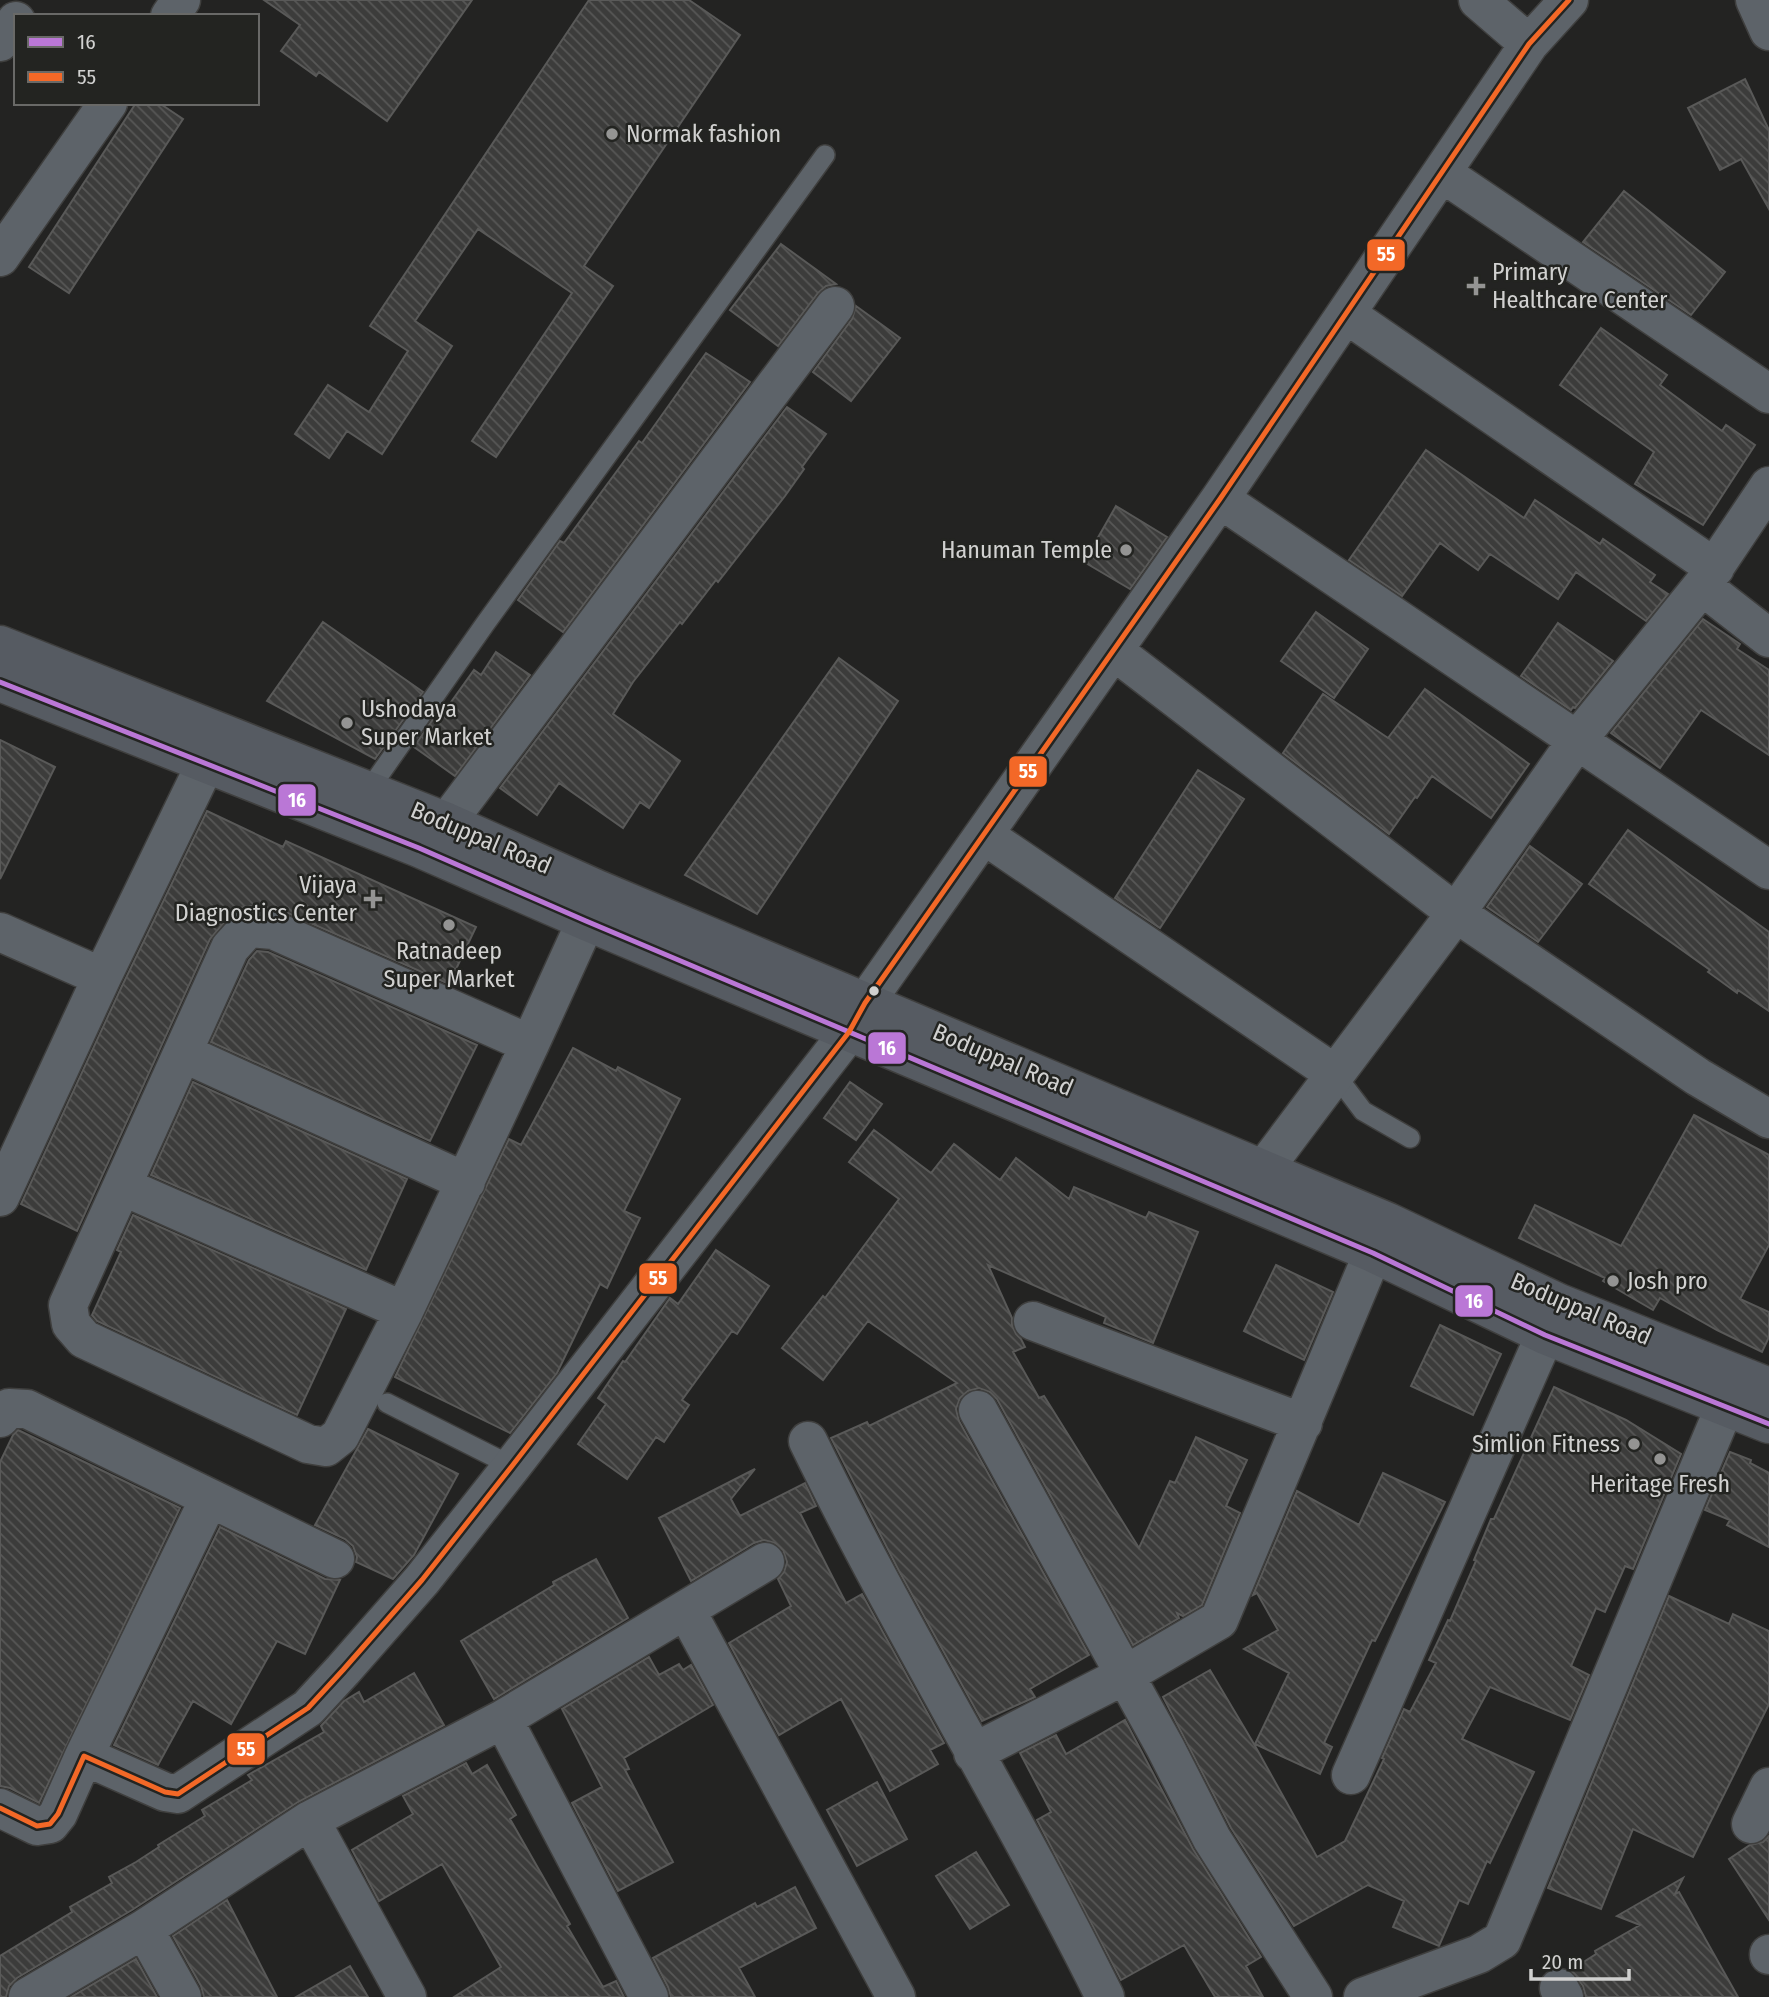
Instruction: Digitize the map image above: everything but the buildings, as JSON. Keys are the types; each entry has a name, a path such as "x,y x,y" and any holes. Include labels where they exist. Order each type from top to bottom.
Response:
{"street":[{"path":"1478,0 1529,44"},
{"path":"84,1756 165,1792 178,1794 308,1708 422,1580 857,1017 1220,499 1529,44 1569,0"},
{"path":"1755,0 1769,31"},
{"path":"0,42 14,24"},
{"path":"0,257 107,105"},
{"path":"1442,173 1769,394"},
{"path":"447,822 835,306"},
{"path":"1346,314 1709,577 1769,638"},
{"path":"1264,1169 1456,914 1578,739 1709,577 1769,486"},
{"path":"1220,499 1769,870"},
{"name":"Boduppal Road","path":"0,645 447,822 599,890 857,1017 1373,1253 1545,1335 1744,1388"},
{"path":"1114,651 1456,914 1698,1077 1769,1119"},
{"name":"Boduppal Road","path":"0,682 419,848 586,921 857,1017 1264,1169 1388,1222 1744,1388 1769,1424"},
{"path":"5,1172 205,765"},
{"path":"984,835 1335,1074"},
{"path":"530,1044 273,930 248,928 230,948 68,1305 71,1324 84,1339 308,1444 327,1447 340,1436 404,1311 466,1182 530,1044 586,921"},
{"path":"0,932 102,977"},
{"path":"183,1053 466,1182"},
{"path":"122,1186 404,1311"},
{"path":"973,1753 1125,1675 1219,1620 1304,1423 1373,1253"},
{"path":"1033,1321 1304,1423"},
{"path":"1351,1775 1545,1335"},
{"path":"1363,1997 1479,1954 1502,1940 1744,1388"},
{"path":"0,1418 9,1408 27,1409 335,1559"},
{"path":"978,1410 1125,1675 1212,1839 1313,1997"},
{"path":"808,1441 845,1517 1061,1910 1105,1997"},
{"path":"0,1808 37,1826 50,1824 58,1814 209,1499"},
{"path":"28,1997 144,1929 310,1820 503,1719 765,1562"},
{"path":"687,1610 896,1997"},
{"path":"503,1719 649,1997"},
{"path":"1751,1824 1769,1787"},
{"path":"310,1820 407,1997"},
{"path":"144,1929 182,1997"}],"lane":[{"path":"368,791 485,624 825,155"},
{"path":"1335,1074 1363,1111 1410,1138"},
{"path":"387,1403 512,1466"}],"transit line":[{"name":"55","path":"0,1808 37,1826 50,1824 58,1814 84,1756 165,1792 178,1794 308,1708 422,1580 849,1032 865,1003 1220,499 1529,44 1569,0"},
{"name":"16","path":"0,682 419,848 1373,1253 1545,1335 1769,1424"}],"place":[{"name":"Normak fashion","path":"612,134"},
{"name":"Primary Healthcare Center","path":"1476,286"},
{"name":"Hanuman Temple","path":"1126,550"},
{"name":"Ushodaya Super Market","path":"347,723"},
{"name":"Vijaya Diagnostics Center","path":"373,899"},
{"name":"Ratnadeep Super Market","path":"449,925"},
{"name":"Josh pro","path":"1613,1281"},
{"name":"Simlion Fitness","path":"1634,1444"},
{"name":"Heritage Fresh","path":"1660,1459"}]}
